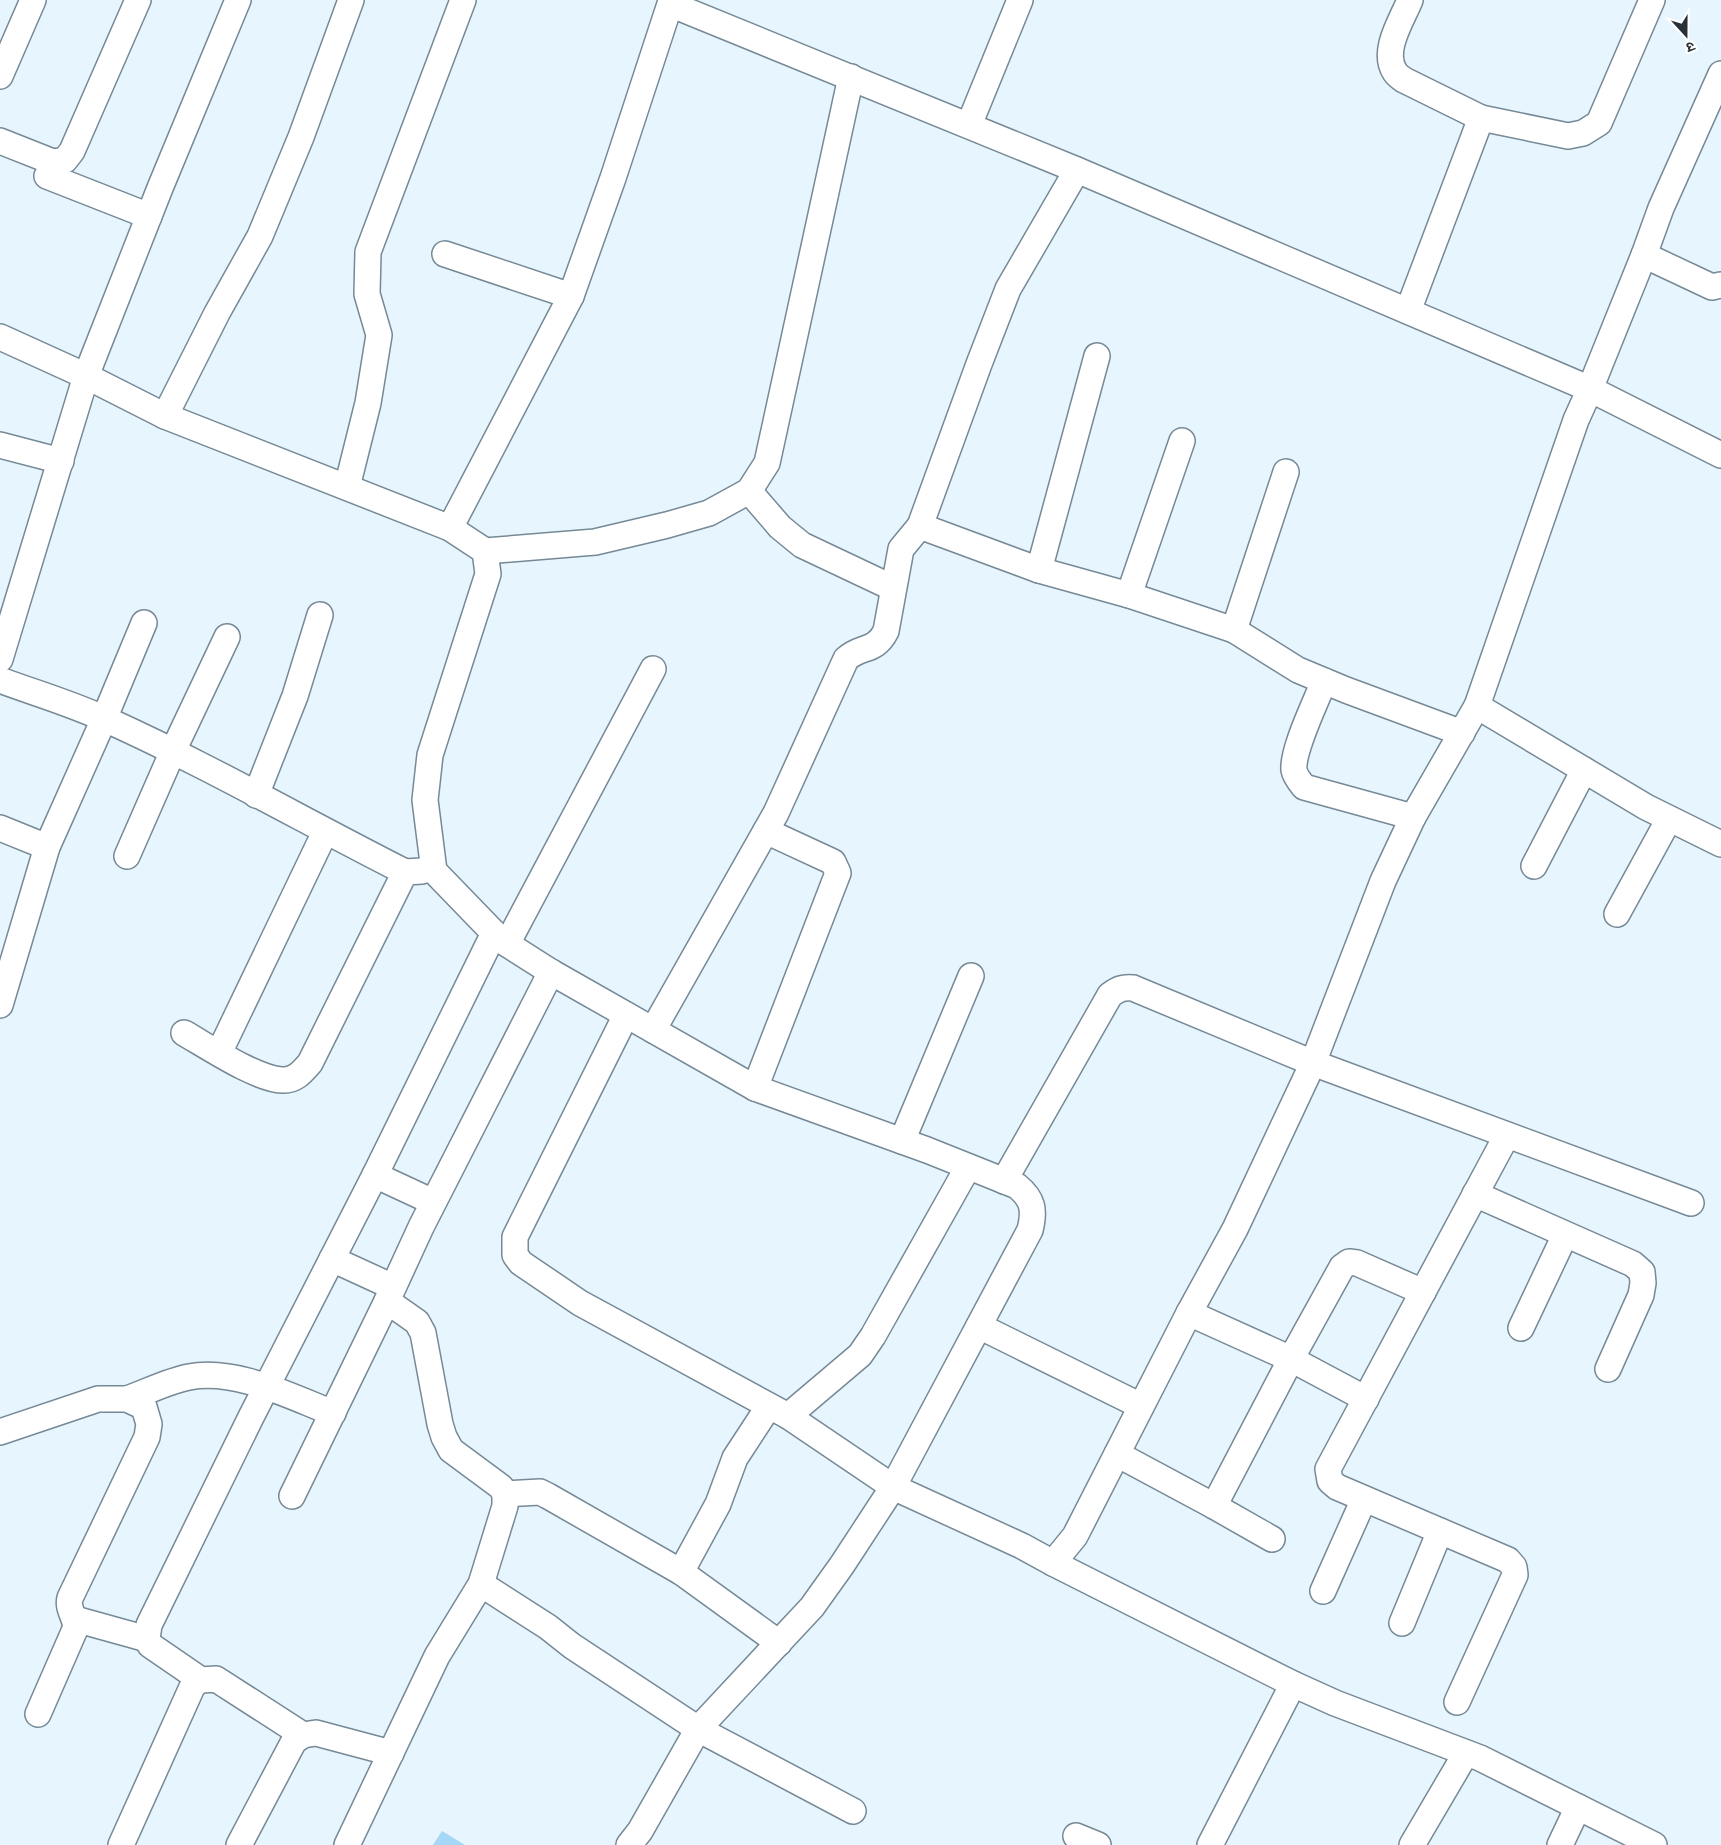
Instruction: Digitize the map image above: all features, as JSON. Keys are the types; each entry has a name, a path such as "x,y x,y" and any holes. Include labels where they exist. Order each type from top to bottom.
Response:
{"street":[{"path":"0,76 33,0"},
{"path":"0,141 53,162 65,160 72,151 138,0"},
{"path":"0,659 6,619 61,462 86,376 148,216 238,0"},
{"path":"165,416 217,314 260,236 301,137 351,0"},
{"path":"347,487 368,403 378,335 368,294 368,252 464,0"},
{"path":"968,125 1020,0"},
{"path":"1410,0 1391,45 1390,59 1395,72 1404,80 1481,118 1568,136 1583,133 1599,123 1652,0"},
{"path":"450,528 571,296 613,178 671,3 1078,170 1590,389 1721,454"},
{"path":"1053,1563 1075,1536 1189,1313 1235,1229 1313,1063 1383,881 1413,818 1477,706 1576,420 1644,255 1661,208 1721,74"},
{"path":"0,337 86,376 165,416 450,528 485,551 604,540 709,513 748,491 767,462 851,77"},
{"path":"1408,311 1481,118"},
{"path":"653,1030 766,831 846,659 854,653 875,646 882,639 886,630 901,549 920,526 1008,289 1078,170"},
{"path":"46,176 148,216"},
{"path":"445,254 571,296"},
{"path":"1644,255 1712,286 1721,285"},
{"path":"1039,570 1098,356"},
{"path":"1130,595 1182,441"},
{"path":"0,445 61,462"},
{"path":"1234,630 1286,472"},
{"path":"748,491 780,527 802,545 894,588"},
{"path":"920,526 1039,570 1130,595 1234,630 1298,670 1462,733"},
{"path":"485,551 488,574 430,755 425,800 434,870 501,938 551,972 755,1088 902,1141 1017,1186 1027,1194 1032,1204 1034,1217 1030,1230 980,1326 893,1487 842,1565 812,1606 698,1729 640,1831 629,1845"},
{"path":"256,795 295,696 320,615"},
{"path":"0,1005 47,847 144,623"},
{"path":"128,856 173,750 227,637"},
{"path":"147,1639 150,1625 266,1387 375,1175 501,938 653,669"},
{"path":"0,680 104,719 173,750 325,832 406,872 434,870"},
{"path":"1324,681 1294,756 1294,772 1300,782 1304,787 1413,818"},
{"path":"1477,706 1646,807 1721,844"},
{"path":"1534,866 1584,770"},
{"path":"1617,914 1669,818"},
{"path":"0,828 47,847"},
{"path":"755,1088 838,873 833,862 766,831"},
{"path":"219,1053 325,832"},
{"path":"184,1033 259,1075 282,1080 298,1076 310,1063 406,872"},
{"path":"292,1496 433,1202 551,972"},
{"path":"902,1141 971,976"},
{"path":"1004,1181 1110,995 1124,987 1133,988 1313,1063 1691,1203"},
{"path":"626,1015 515,1237 515,1255 521,1263 580,1303 779,1411 893,1487 1022,1546 1335,1704 1466,1753 1654,1845"},
{"path":"1457,1702 1515,1575 1514,1567 1508,1560 1337,1487 1330,1481 1328,1469 1506,1135"},
{"path":"681,1572 718,1504 735,1458 779,1411 860,1355 873,1336 968,1167"},
{"path":"375,1175 433,1202"},
{"path":"1475,1194 1634,1264 1642,1272 1641,1295 1608,1369"},
{"path":"1521,1328 1565,1235"},
{"path":"332,1259 390,1294 417,1322 423,1332 444,1437 451,1450 501,1487 505,1494 505,1506 481,1584 438,1656 347,1845"},
{"path":"1214,1506 1342,1266 1349,1262 1357,1263 1423,1292"},
{"path":"1189,1313 1291,1359 1366,1399"},
{"path":"980,1326 1141,1406"},
{"path":"0,1432 98,1399 127,1399 189,1377 228,1376 266,1387 333,1413"},
{"path":"38,1714 76,1627 75,1619 69,1607 70,1598 148,1437 149,1424 144,1407 127,1399"},
{"path":"1116,1454 1272,1539"},
{"path":"505,1494 540,1492 548,1496 681,1572 779,1642"},
{"path":"1323,1591 1364,1499"},
{"path":"1402,1623 1440,1531"},
{"path":"481,1584 698,1729 853,1811"},
{"path":"75,1619 147,1639 150,1644 201,1680"},
{"path":"121,1845 193,1685 201,1680 216,1679 303,1735"},
{"path":"1210,1845 1293,1684"},
{"path":"239,1845 294,1741 303,1735 316,1733 391,1753"},
{"path":"1412,1845 1466,1753"},
{"path":"1560,1845 1578,1808"}],"building":[{"path":"442,1831 465,1845 433,1845"}]}
